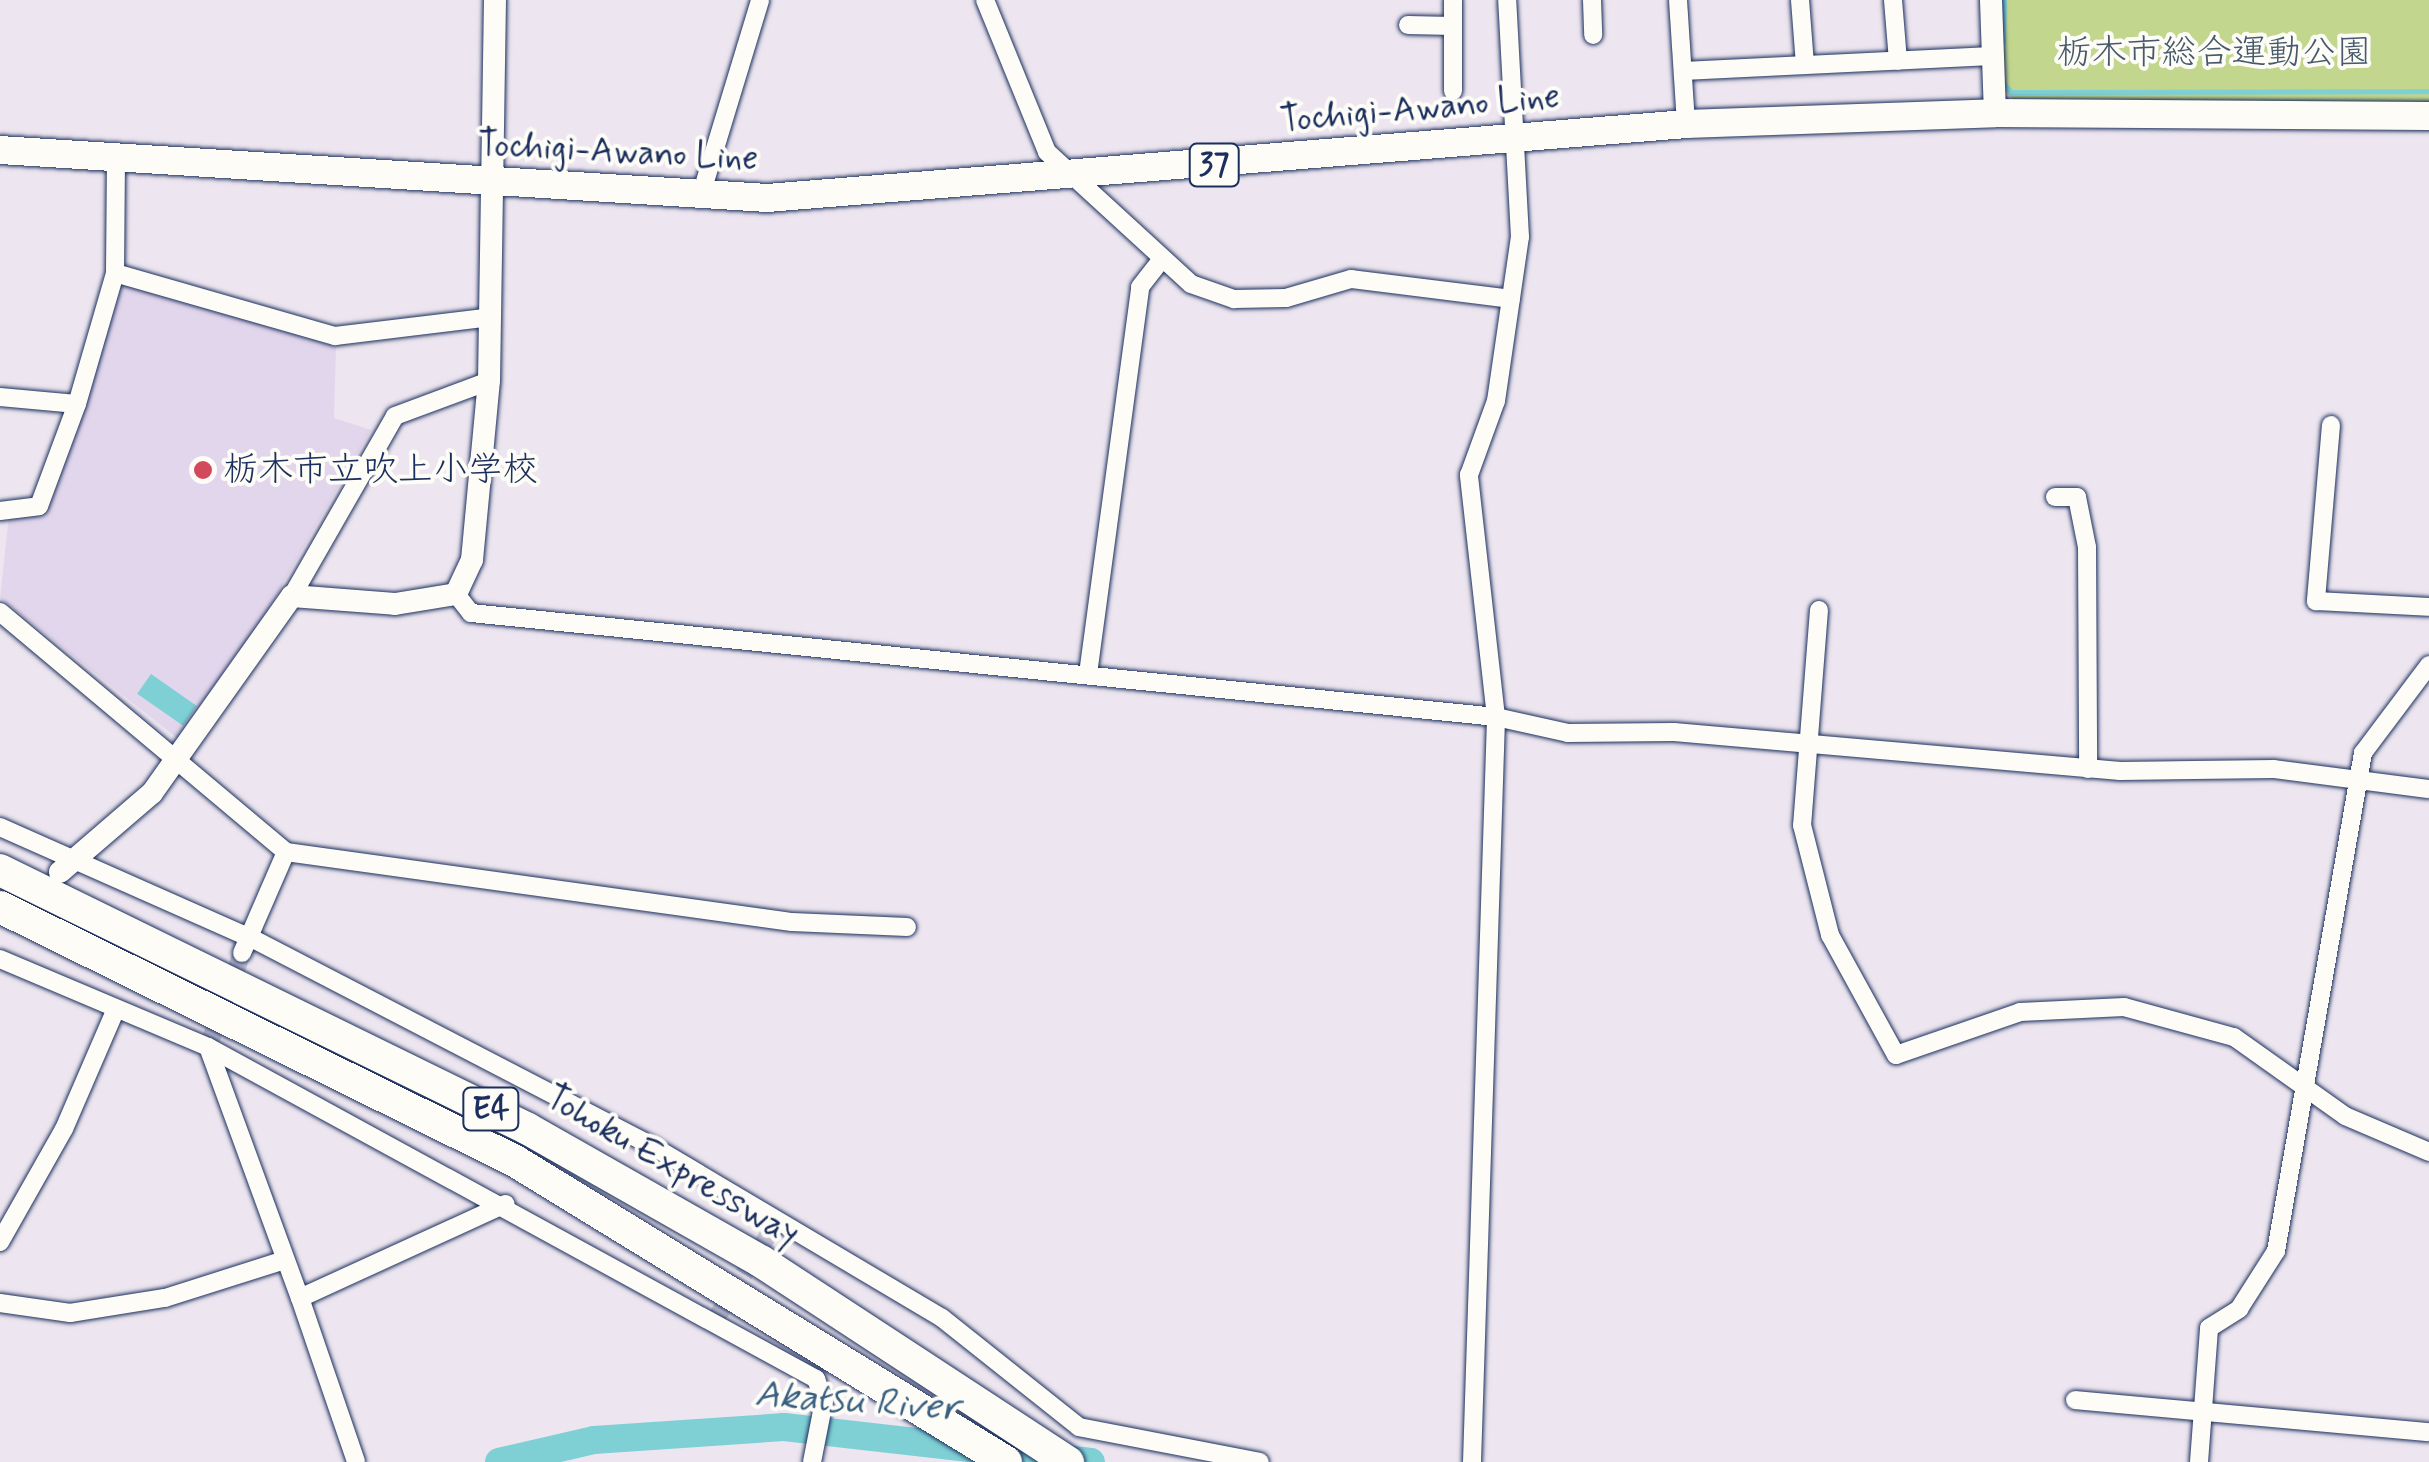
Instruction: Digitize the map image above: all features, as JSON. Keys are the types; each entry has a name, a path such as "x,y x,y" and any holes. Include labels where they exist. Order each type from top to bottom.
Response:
{"highway":[{"name":"Tohoku Expressway","path":"0,870 528,1129 960,1389 1068,1462"},
{"name":"Tohoku Expressway","path":"0,907 515,1161 876,1375 1006,1462"}],"main road":[{"name":"Tochigi-Awano Line","path":"0,150 116,154 700,198 1066,178 1686,124 1995,113 2429,116"}],"street":[{"path":"456,594 472,560 488,381 495,0"},
{"path":"700,198 760,0"},
{"path":"985,0 1025,111 1066,178 1191,284 1234,299 1286,298 1351,279 1511,299"},
{"path":"1453,0 1454,91"},
{"path":"1472,1462 1496,717 1469,475 1496,401 1520,237 1511,138 1507,0"},
{"path":"1592,0 1593,35"},
{"path":"1678,0 1686,124"},
{"path":"1800,0 1805,65"},
{"path":"1893,0 1898,61"},
{"path":"1991,0 1995,113"},
{"path":"1408,25 1453,26"},
{"path":"1683,71 1992,56"},
{"path":"0,511 39,506 77,404 114,272 116,154"},
{"path":"1088,674 1140,287 1161,260"},
{"path":"114,272 335,336 491,316"},
{"path":"67,866 182,756 292,596 395,416 488,381"},
{"path":"0,398 77,404"},
{"path":"2332,426 2316,601 2429,607"},
{"path":"2054,497 2077,498 2087,547 2088,768"},
{"path":"456,594 471,613 1496,717 1568,733 1805,742 2088,768 2274,769 2356,783 2429,789"},
{"path":"292,596 395,604 456,594"},
{"path":"1820,610 1805,742 1802,825 1816,893 1852,986 1896,1055 2020,1012 2124,1006 2234,1037 2346,1116 2429,1152"},
{"path":"0,612 182,756 286,852 792,922 907,928"},
{"path":"2199,1462 2206,1409 2208,1328 2258,1287 2276,1250 2356,783 2380,727 2429,665"},
{"path":"0,827 67,866 248,946 654,1148 942,1318 1079,1427 1260,1462"},
{"path":"248,946 286,852"},
{"path":"0,959 115,1011 208,1047 504,1204 816,1379 824,1401 813,1460"},
{"path":"0,1242 64,1129 115,1011"},
{"path":"208,1047 356,1462"},
{"path":"300,1298 504,1204"},
{"path":"0,1303 70,1313 165,1298 285,1260"},
{"path":"2075,1400 2429,1432"}],"shaded area":[{"name":"栃木市立吹上小学校","path":"120,277 336,347 334,418 371,430 238,662 181,741 0,598 9,515 44,509"}],"green space":[{"name":"栃木市総合運動公園","path":"1999,0 2429,0 2429,105 2019,104 2004,91"}],"water":[{"path":"151,674 197,706 183,726 137,694"}],"waterway":[{"path":"2003,42 2004,0"},
{"path":"2003,83 2011,92 2429,91"},
{"name":"Akatsu River","path":"499,1462 594,1440 784,1427 1091,1462"}],"tunnel":[{"path":"208,1047 242,953"},
{"path":"715,1320 777,1221"}],"place":[{"name":"栃木市立吹上小学校","path":"203,470"}]}
